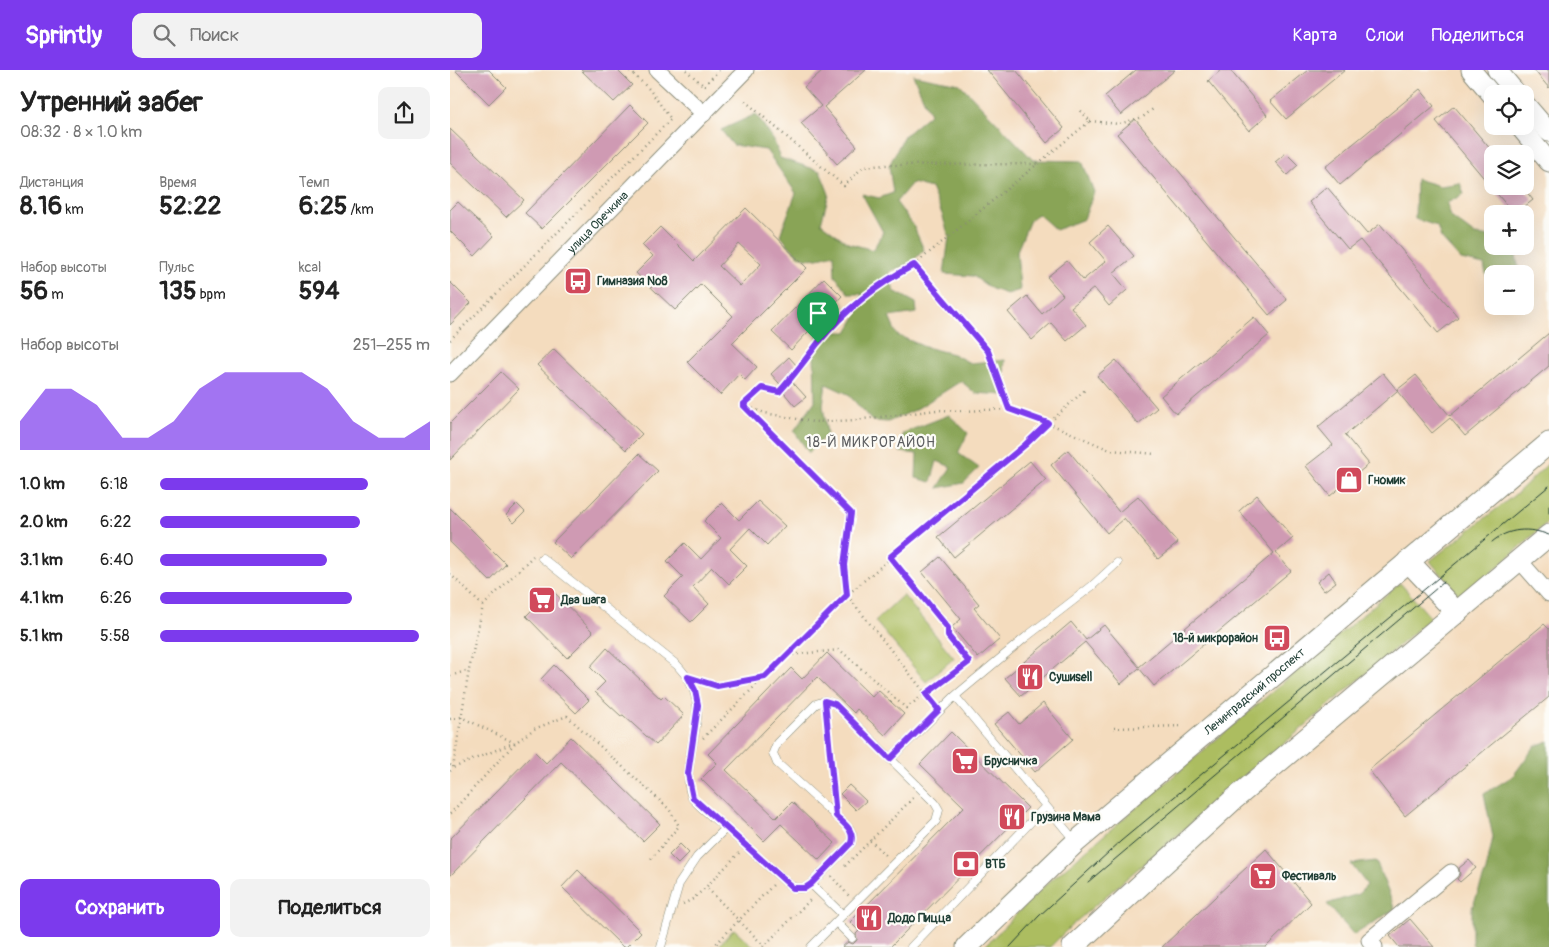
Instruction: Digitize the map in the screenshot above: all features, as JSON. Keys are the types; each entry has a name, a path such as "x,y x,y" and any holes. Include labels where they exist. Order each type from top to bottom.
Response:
{"main road":[{"name":"Ленинградский проспект","path":"967,947 1076,842 1549,443"},
{"path":"1073,947 1234,800 1549,535"},
{"path":"1408,561 1457,612"}],"street":[{"path":"657,70 704,114"},
{"name":"улица Оречкина","path":"450,374 746,70"},
{"path":"1471,70 1485,85"},
{"path":"1534,114 1549,132"},
{"path":"1526,135 1549,162"},
{"path":"1520,561 1549,594"},
{"path":"1375,947 1369,940 1451,872"}],"lane":[{"path":"539,555 678,666 688,677 695,690 698,705 697,723 688,774 693,798 793,888 805,888 811,884 853,839 849,828 777,763 773,752 777,743 816,704 825,701 835,704 935,803 939,810 936,821 811,947"},
{"path":"890,759 955,696 1026,637 1092,586 1117,563"},
{"path":"955,696 1076,842"},
{"path":"911,947 1046,806"},
{"path":"661,947 679,884 697,857 726,828"},
{"path":"811,884 843,915"},
{"path":"836,922 852,938"}],"path":[{"path":"450,340 671,119 649,88 629,70"},
{"path":"686,70 704,86 719,70"},
{"path":"745,101 844,186 863,167 1037,164"},
{"path":"1080,110 1090,121 1119,124 1143,117 1153,109"},
{"path":"743,405 762,388 779,392 818,343 852,307 894,275 914,265 1090,121"},
{"path":"914,265 988,351 1009,409"},
{"path":"691,750 847,595 1025,445 1086,389"},
{"path":"743,405 765,412 812,422 855,420 938,410 1009,409 1048,423 1110,450 1156,454"},
{"path":"743,405 851,513 844,565 847,595 939,710"},
{"path":"451,768 483,606 539,555"},
{"path":"787,655 840,650 906,708 969,662 948,636 948,628 890,557"},
{"path":"450,574 483,606"},
{"path":"450,676 469,670"},
{"path":"688,677 717,686 765,677"},
{"path":"825,701 836,816"},
{"path":"450,814 515,743 534,729 567,716 669,809 679,826 651,859"},
{"path":"450,719 461,717 515,743"},
{"path":"1114,728 1182,726"},
{"path":"451,768 515,743"},
{"path":"870,840 893,864"},
{"path":"671,910 693,898 706,887 746,846"},
{"path":"825,869 855,902"},
{"path":"713,947 780,878"},
{"path":"706,887 764,946"}],"green space":[{"path":"913,75 960,84 1033,160 1082,161 1094,192 1084,219 1056,230 1038,214 1030,220 1017,251 1020,290 1007,294 992,289 973,276 944,274 949,237 942,214 931,188 912,183 896,202 913,225 924,250 911,263 889,272 894,291 916,303 917,313 889,317 897,335 925,347 953,354 970,363 1005,360 1005,395 975,393 961,381 915,410 888,422 872,421 848,394 826,384 823,405 827,434 809,453 794,431 815,401 814,350 819,332 847,332 858,313 862,294 849,294 835,276 834,254 809,259 803,257 793,250 780,235 796,193 766,150 733,145 721,130 756,114 774,141 780,158 820,171 829,194 821,223 848,243 873,250 883,232 862,194 879,198 893,193 889,166 904,136 930,114"},
{"path":"1416,179 1440,186 1460,183 1464,194 1447,203 1451,217 1475,235 1484,236 1484,255 1516,255 1518,265 1484,265 1461,260 1441,238 1437,226 1415,219"},
{"path":"949,415 968,433 958,453 979,468 964,483 938,488 951,467 937,461 931,482 916,478 917,454 900,452 903,433"},
{"path":"1549,463 1549,521 1462,599 1430,561 1517,493"},
{"path":"1400,583 1431,618 1072,925 1050,947 984,947 1042,888"},
{"path":"903,595 954,658 926,682 875,621"},
{"path":"1549,741 1549,947 1475,947 1472,944 1472,908 1486,871 1493,837 1484,794 1513,776 1535,746"},
{"path":"1376,861 1395,909 1354,935 1327,904 1358,894 1367,885 1351,864"},
{"path":"734,929 754,947 723,947 720,944"}],"building":[{"path":"455,70 489,70 506,87 489,104"},
{"path":"581,70 617,70 632,85 614,102"},
{"path":"823,70 866,70 824,107 857,146 837,164 801,123 821,106 804,87"},
{"path":"987,70 1016,70 1064,128 1047,143"},
{"path":"1136,70 1175,70 1121,115 1105,96"},
{"path":"1221,70 1230,70 1267,115 1249,131 1208,81"},
{"path":"1308,70 1345,70 1286,119 1270,101"},
{"path":"1534,70 1549,70 1549,88"},
{"path":"1420,89 1434,106 1340,185 1325,167"},
{"path":"630,105 648,123 542,229 525,213"},
{"path":"1454,106 1487,145 1484,145 1484,178 1436,121"},
{"path":"1135,119 1287,300 1269,315 1117,134"},
{"path":"450,129 524,200 506,217 450,163"},
{"path":"1286,153 1298,165 1287,175 1275,162"},
{"path":"1327,187 1367,234 1380,224 1458,317 1438,333 1360,240 1348,249 1309,202"},
{"path":"1498,195 1529,195 1533,200 1527,205 1506,205"},
{"path":"458,202 494,236 475,256 450,231 450,210"},
{"path":"746,208 807,268 732,343 757,367 745,380 739,374 720,395 687,362 733,316 701,284 675,310 636,273 653,256 642,245 660,227 694,261","holes":["739,244 761,264 740,286 719,266"]},
{"path":"1108,226 1134,256 1113,273 1127,290 1109,306 1094,288 1071,307 1086,325 1067,341 1051,323 1032,340 1008,312 1027,296 1042,314 1063,295 1047,277 1067,261 1083,280 1106,261 1090,242"},
{"path":"824,278 842,296 791,350 772,332"},
{"path":"450,282 471,303 450,325"},
{"path":"1254,317 1269,335 1176,414 1161,396"},
{"path":"1549,333 1549,366 1465,436 1450,418 1432,433 1397,391 1345,435 1369,464 1330,496 1306,466 1333,445 1318,427 1383,373 1397,390 1416,375 1450,416"},
{"path":"554,349 642,434 626,450 537,365"},
{"path":"789,357 797,366 787,376 806,397 795,406 784,393 786,391 771,374"},
{"path":"1116,360 1157,408 1138,424 1097,376"},
{"path":"501,372 519,389 450,460 450,423"},
{"path":"1068,450 1119,512 1138,496 1178,543 1158,559 1124,518 1107,533 1051,465"},
{"path":"639,454 658,471 571,559 553,542"},
{"path":"1030,461 1046,480 954,557 938,537"},
{"path":"1257,495 1293,538 1276,553 1291,571 1154,686 1139,668 1121,684 1085,642 1021,696 1005,678 1071,622 1086,640 1104,625 1139,667 1274,553 1239,511"},
{"path":"758,501 785,526 767,545 750,528 730,549 747,566 729,584 712,567 693,587 709,604 691,622 664,596 683,577 667,561 685,543 701,559 721,538 704,521 722,503 739,520"},
{"path":"517,504 525,512 514,523 506,515"},
{"path":"450,508 506,564 490,581 450,542"},
{"path":"940,557 979,604 974,608 1000,639 978,658 952,627 961,619 922,572"},
{"path":"1329,572 1336,582 1324,591 1317,582"},
{"path":"552,590 593,632 567,658 526,616"},
{"path":"1544,624 1549,629 1549,697 1405,816 1369,770"},
{"path":"607,648 661,699 664,696 684,715 656,745 595,692 605,682 590,667"},
{"path":"827,653 872,697 878,690 904,714 885,735 857,709 854,713 817,677 726,770 776,818 792,802 835,843 819,860 781,824 764,841 701,779 717,763 708,754 791,668 802,679"},
{"path":"554,665 589,700 576,713 541,679"},
{"path":"1043,703 1073,739 1035,772 994,724 1009,712 1019,724"},
{"path":"951,732 1028,808 890,947 842,947 848,942 853,944 857,940 856,934 859,931 850,922 964,807 920,764"},
{"path":"571,737 660,824 643,841 561,762 450,876 450,839 535,752 546,763"},
{"path":"849,785 866,801 856,810 840,794"},
{"path":"680,844 689,853 678,864 669,855"},
{"name":"Фестиваль","path":"1266,849 1311,903 1266,947 1162,947"},
{"path":"1469,860 1476,868 1460,882 1457,879 1460,875 1459,868"},
{"path":"578,870 641,932 626,947 623,947 562,887"},
{"path":"1410,919 1434,947 1399,947 1390,936"}],"tram line":[{"path":"1010,947 1039,916 1121,841 1549,486"},
{"path":"1549,506 1549,513"},
{"path":"1492,542 1498,537 1519,530 1541,532 1549,535"},
{"path":"1088,882 1444,582"}],"place":[{"name":"Гимназия №8","path":"578,281"},
{"name":"Гномик","path":"1349,480"},
{"name":"Два шага","path":"542,600"},
{"name":"18-й микрорайон","path":"1277,638"},
{"name":"Сушиsell","path":"1030,677"},
{"name":"Брусничка","path":"965,761"},
{"name":"Грузина Мама","path":"1012,817"},
{"name":"ВТБ","path":"966,864"},
{"name":"Фестиваль","path":"1263,876"},
{"name":"Додо Пицца","path":"869,918"}],"district":[{"name":"18-Й МИКРОРАЙОН","path":"871,442"}],"route":[{"path":"914,265 988,351 1009,409 1048,423 1025,445 890,557 948,628 948,636 969,662 926,694 939,710 890,759 835,704 825,701 836,816 849,828 853,839 811,884 800,889 793,888 788,884 693,798 690,791 688,774 697,723 698,705 695,690 688,677 717,686 765,677 847,595 844,565 851,513 743,405 762,388 779,392 818,343 852,307 894,275 914,265"}]}
